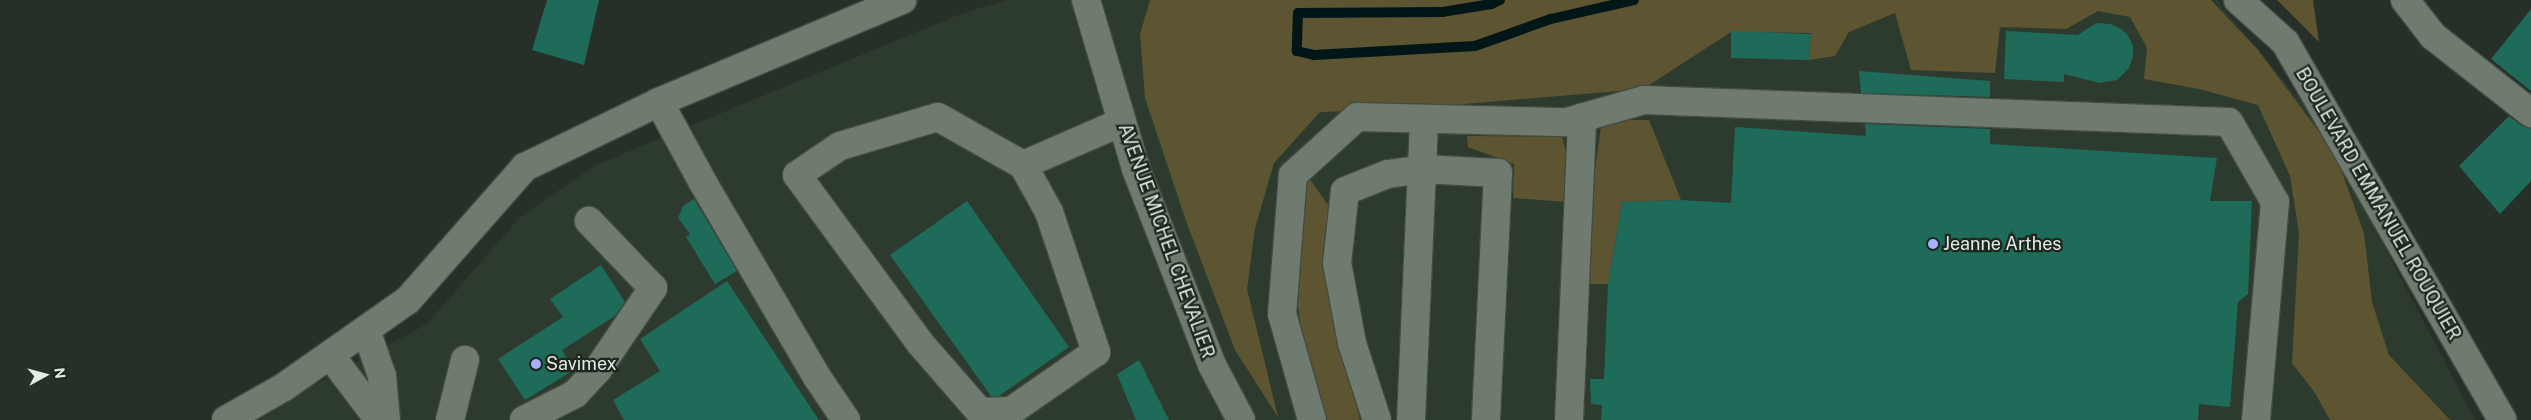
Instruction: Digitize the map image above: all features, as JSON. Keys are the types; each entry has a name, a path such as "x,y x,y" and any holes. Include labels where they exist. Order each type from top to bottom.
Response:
{"street":[{"path":"226,420 284,387 408,300 525,167 659,102 902,0"},
{"name":"AVENUE MICHEL CHEVALIER","path":"1086,0 1136,169 1212,365 1241,420"},
{"name":"BOULEVARD EMMANUEL ROUQUIER","path":"2238,0 2285,42 2502,420"},
{"path":"2405,0 2433,36 2531,113"},
{"path":"1312,420 1282,314 1293,175 1356,118 1567,122 1644,100 2229,122 2275,202 2256,420"},
{"path":"659,102 702,181 818,377 846,420"},
{"path":"938,117 1023,165 1049,212 1096,352 1011,411 980,412 920,343 797,175 840,146 938,117"},
{"path":"1569,420 1582,117"},
{"path":"1411,420 1424,119"},
{"path":"1023,165 1122,122"},
{"path":"1377,420 1352,343 1337,263 1345,191 1388,174 1422,169 1498,173 1486,420"},
{"path":"524,420 575,394 598,369 653,288 590,221"},
{"path":"366,330 382,376 386,420"},
{"path":"330,355 379,420"},
{"path":"450,420 465,360"}],"shaded area":[{"path":"1008,0 2217,0 2321,126 2475,420 258,420 292,397 427,324 520,217 596,165 963,13"},
{"path":"1150,0 2211,0 2258,50 2335,153 2364,233 2372,302 2389,355 2450,420 2330,420 2315,393 2292,363 2299,233 2290,176 2258,105 2199,89 2144,79 2147,48 2130,17 2098,11 2066,29 2000,27 1995,73 1911,70 1895,13 1849,32 1835,56 1809,60 1811,33 1731,32 1643,89 1394,110 1320,112 1274,163 1255,228 1247,289 1278,417 1235,350 1186,221 1145,98 1140,34"},
{"path":"2277,0 2313,0 2319,42"},
{"path":"1602,120 1649,120 1681,200 1622,202 1608,284 1586,284 1590,204"},
{"path":"1467,136 1562,137 1572,173 1567,202 1513,198 1514,164 1468,147"},
{"path":"1307,175 1335,215 1334,312 1360,420 1313,420 1311,415 1295,279"}],"building":[{"path":"547,0 599,0 584,65 532,50"},
{"path":"2531,9 2531,91 2491,59"},
{"path":"2096,23 2111,24 2121,29 2127,34 2133,46 2133,56 2129,68 2117,80 2100,83 2064,74 2064,82 2004,79 2006,31 2078,35"},
{"path":"1731,31 1811,34 1809,60 1731,58"},
{"path":"1859,71 1990,81 1990,97 1861,93"},
{"path":"2509,116 2522,126 2531,128 2531,181 2500,214 2459,166"},
{"name":"Jeanne Arthes","path":"1865,124 1990,129 1990,144 2217,158 2210,201 2252,201 2248,294 2238,302 2230,407 2199,404 2198,420 1601,420 1602,405 1591,404 1590,379 1604,379 1608,284 1622,202 1681,200 1731,203 1735,127 1866,136"},
{"path":"694,199 737,271 715,284 686,237 690,234 678,218 683,206"},
{"path":"967,201 1069,347 999,396 991,396 890,255"},
{"path":"601,265 625,302 615,316 562,350 574,370 525,400 498,359 563,317 550,299"},
{"path":"727,281 819,420 624,420 613,400 660,371 640,339"},
{"path":"1139,360 1169,420 1136,420 1117,374"}],"waterway":[{"path":"1500,0 1491,4 1442,12 1298,13 1297,51 1314,55 1475,46 1551,19 1634,0"}],"place":[{"name":"Jeanne Arthes","path":"1933,244"},
{"name":"Savimex","path":"536,364"}]}
